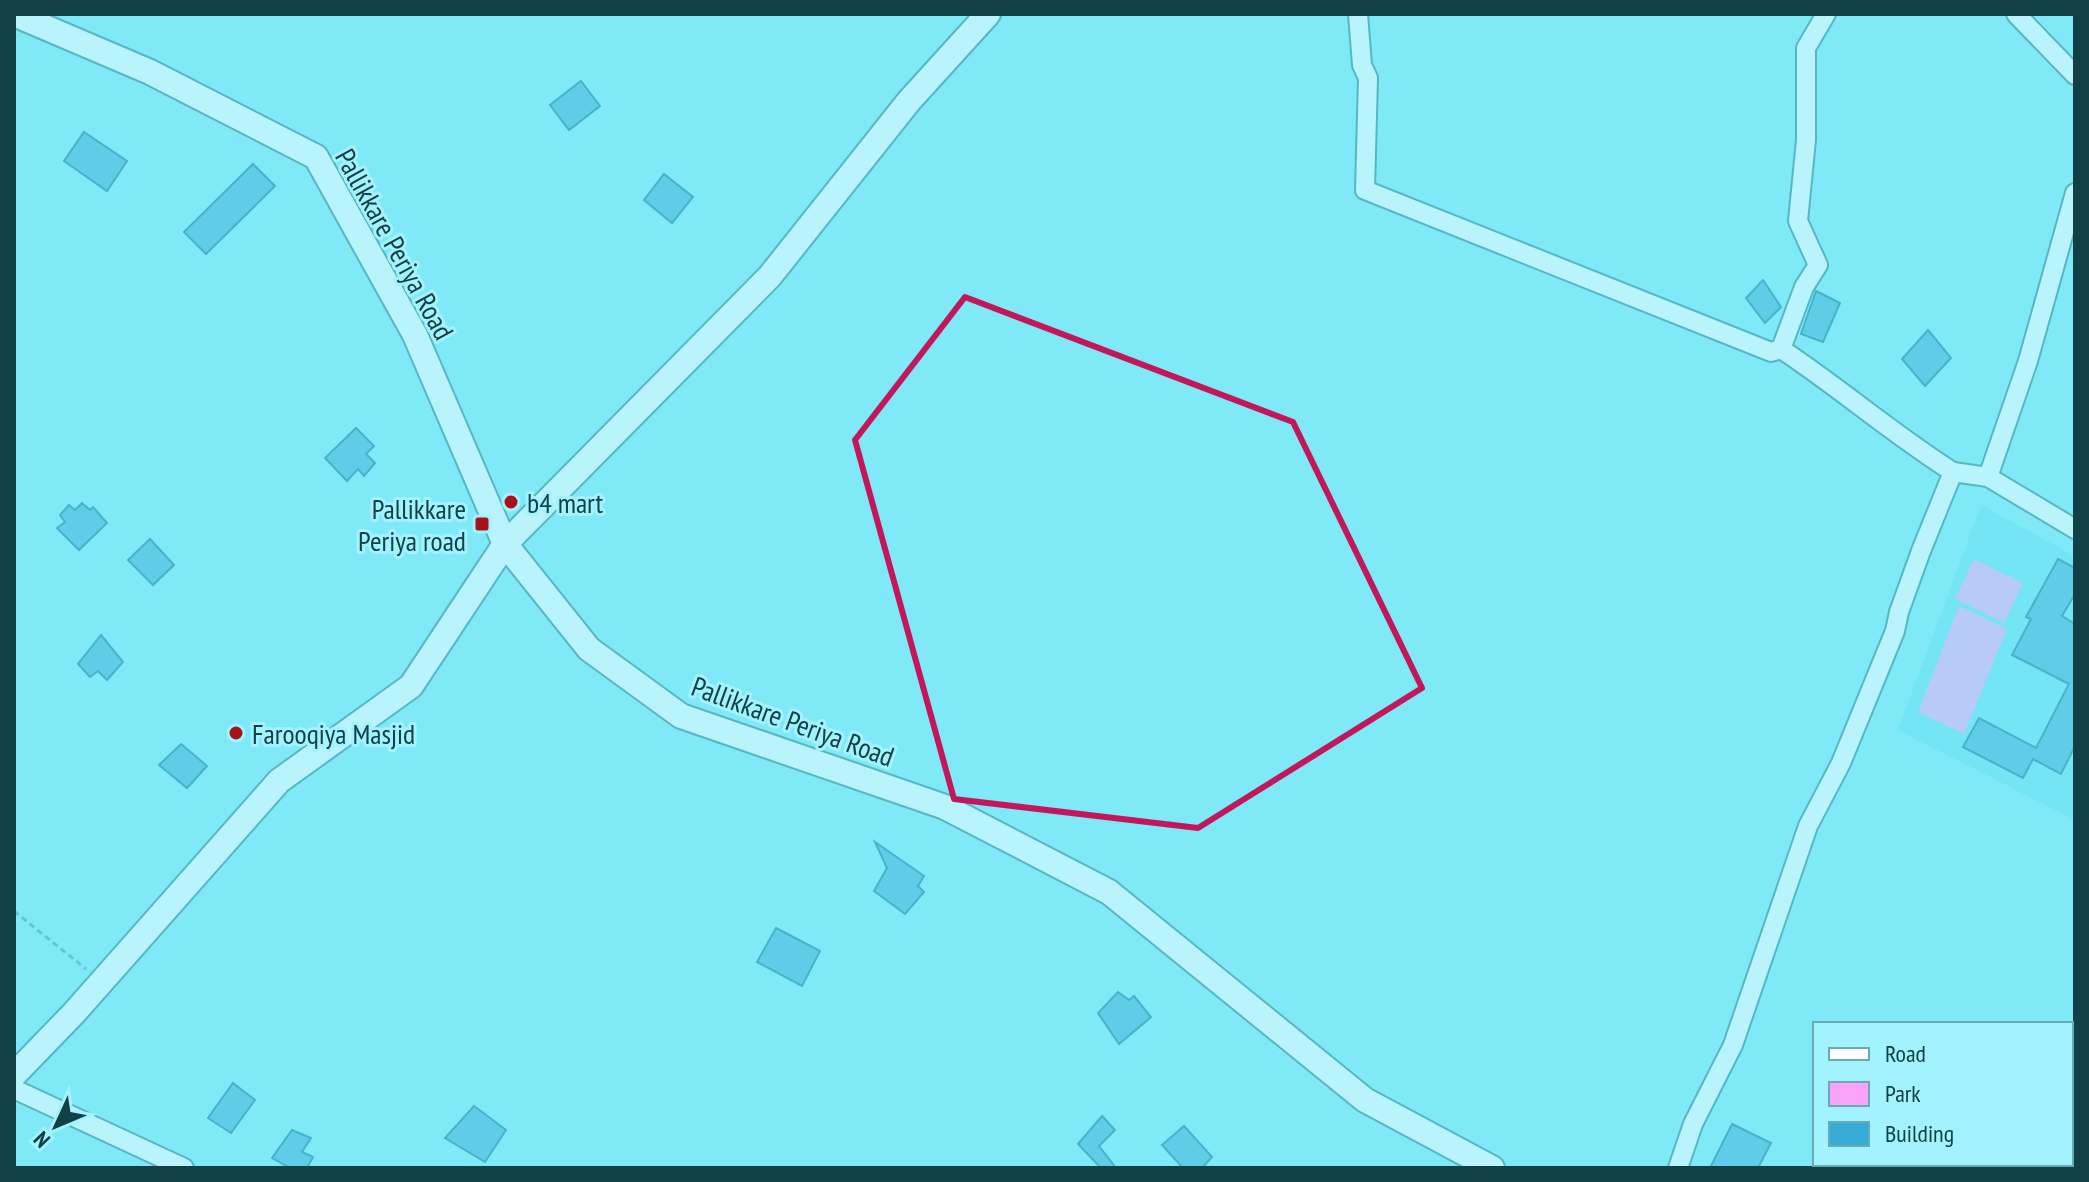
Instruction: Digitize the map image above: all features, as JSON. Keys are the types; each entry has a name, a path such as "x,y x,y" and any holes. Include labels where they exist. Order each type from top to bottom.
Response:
{"main road":[{"name":"Pallikkare Periya Road","path":"14,14 150,72 316,157 415,335 505,544 589,649 681,716 945,807 1109,892 1365,1100 1492,1168"},
{"path":"14,1075 279,781 411,686 505,544 770,276 909,101 988,14"}],"street":[{"path":"1358,14 1362,65 1368,78 1365,190 1771,352 1781,349"},
{"path":"1781,349 1804,287 1818,265 1798,221 1806,140 1806,48 1826,14"},
{"path":"2016,14 2075,75"},
{"path":"1988,477 2028,361 2075,193"},
{"path":"1781,349 1823,377 1919,451 1953,472 1988,477 2075,529"},
{"path":"1678,1168 1693,1124 1733,1045 1808,826 1841,763 1895,631 1921,551 1953,472"},
{"path":"14,1089 184,1168"}],"path":[{"path":"14,911 101,982"}],"highlighted area":[{"path":"965,297 1293,422 1422,688 1198,828 954,799 855,440"}],"shaded area":[{"path":"1981,505 2075,556 2075,820 1898,730"}],"green space":[{"path":"1974,559 2023,583 2004,623 1955,599"},
{"path":"1959,606 2007,629 1964,734 1918,712"}],"building":[{"path":"581,81 600,106 569,130 550,105"},
{"path":"84,132 127,161 107,191 64,161"},
{"path":"253,164 275,186 206,254 184,232"},
{"path":"664,174 693,197 672,223 644,200"},
{"path":"1763,280 1781,307 1765,323 1746,298"},
{"path":"1816,291 1840,303 1823,342 1801,334"},
{"path":"1928,330 1951,358 1925,386 1902,359"},
{"path":"356,428 374,446 366,454 375,463 364,476 358,469 347,481 325,458"},
{"path":"82,503 90,510 93,507 107,523 79,550 57,528 65,522 60,515 69,505 75,510"},
{"path":"150,539 174,565 153,585 128,560"},
{"path":"2058,559 2075,568 2075,594 2062,616 2075,624 2075,746 2061,774 2033,759 2023,778 1963,747 1979,718 2036,748 2069,684 2012,655 2031,619 2026,617"},
{"path":"101,635 123,662 107,680 98,671 90,677 78,664"},
{"path":"181,744 207,766 187,788 159,765"},
{"path":"875,842 924,876 918,886 924,892 905,914 874,891 887,868"},
{"path":"776,928 820,951 802,986 757,962"},
{"path":"1118,992 1129,1000 1134,996 1151,1017 1119,1044 1098,1013"},
{"path":"233,1083 255,1100 231,1133 208,1118"},
{"path":"474,1106 506,1130 485,1162 445,1138"},
{"path":"1102,1116 1115,1130 1099,1146 1116,1168 1101,1168 1078,1144"},
{"path":"1732,1124 1771,1143 1758,1168 1710,1168"},
{"path":"1184,1126 1212,1157 1202,1168 1183,1168 1162,1145"},
{"path":"292,1130 311,1138 302,1152 313,1157 307,1168 290,1168 272,1158"}],"place":[{"name":"b4 mart","path":"511,502"},
{"name":"Pallikkare Periya road","path":"482,524"},
{"name":"Farooqiya Masjid","path":"236,733"}]}
